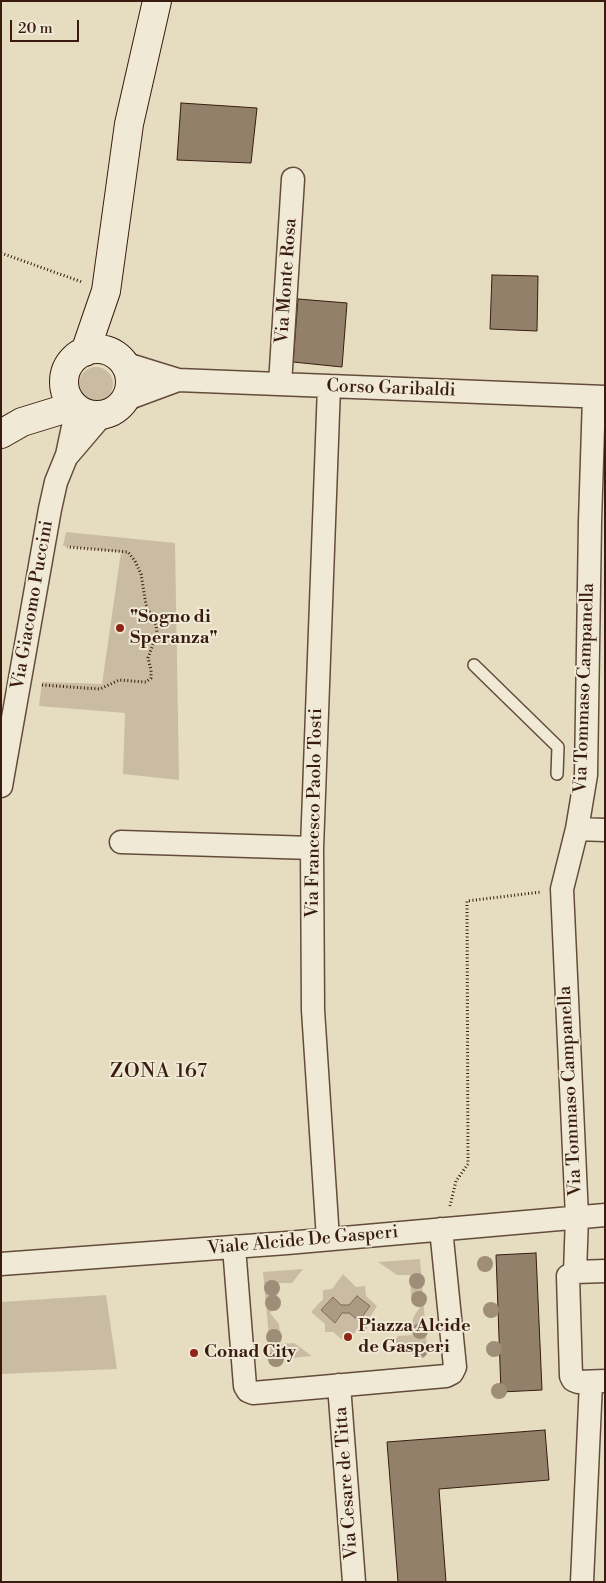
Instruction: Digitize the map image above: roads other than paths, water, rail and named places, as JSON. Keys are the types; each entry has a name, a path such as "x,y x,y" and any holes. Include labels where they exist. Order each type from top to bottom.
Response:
{"street":[{"path":"106,356 106,291 129,124 157,1"},
{"name":"Via Monte Rosa","path":"280,384 293,179"},
{"path":"12,428 95,407 128,395 130,382 127,369 106,356 70,363 64,381 66,394 95,407"},
{"name":"Corso Garibaldi","path":"106,356 178,380 600,397"},
{"name":"Corso Garibaldi","path":"95,407 178,380"},
{"path":"12,428 64,381"},
{"name":"Via Francesco Paolo Tosti","path":"328,1240 312,1010 312,848 329,386"},
{"name":"Via Tommaso Campanella","path":"598,1381 578,1382 573,1380 571,1376 568,1276 575,1272 577,1217 562,889 577,829 586,775 590,522 600,397"},
{"name":"Via Giacomo Puccini","path":"1,786 56,482 67,455 95,407"},
{"path":"577,829 605,830"},
{"path":"121,842 312,848"},
{"name":"Viale Alcide De Gasperi","path":"1,1264 328,1240 445,1219 605,1215"},
{"path":"234,1247 245,1386 248,1391 254,1393 446,1376 452,1373 455,1367 445,1219"},
{"path":"575,1272 605,1271"},
{"path":"582,1582 598,1381"},
{"name":"Via Cesare de Titta","path":"339,1385 354,1582"}],"lane":[{"path":"474,665 558,747 557,774"}],"place":[{"name":"\"Sogno di Speranza\"","path":"120,628"},
{"name":"Piazza Alcide de Gasperi","path":"348,1337"},
{"name":"Conad City","path":"194,1353"}],"district":[{"name":"ZONA 167","path":"159,1072"}]}
